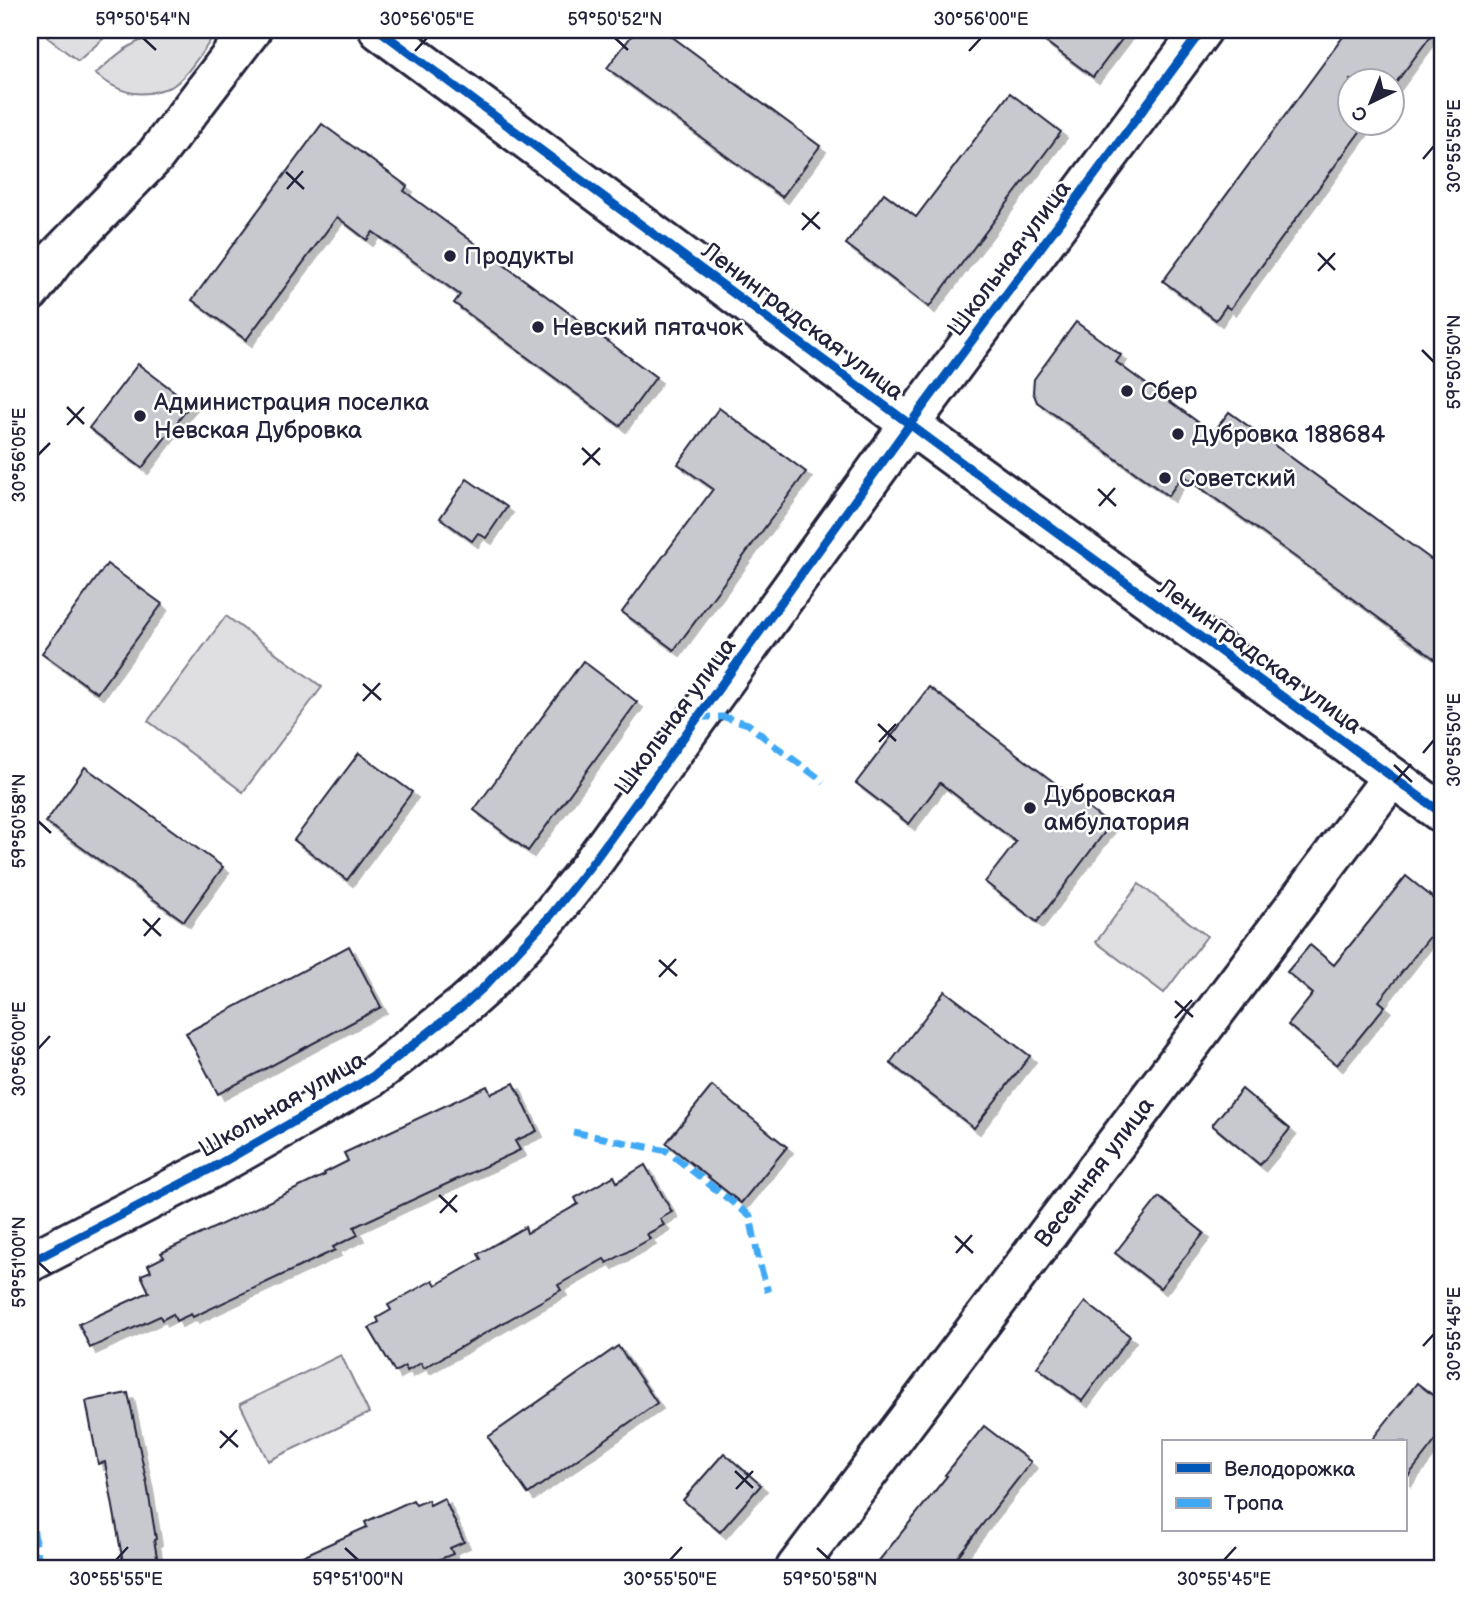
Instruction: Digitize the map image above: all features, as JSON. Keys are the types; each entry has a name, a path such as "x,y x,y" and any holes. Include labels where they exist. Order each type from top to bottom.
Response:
{"street":[{"path":"30,292 54,260 155,156 251,30"},
{"name":"Ленинградская улица","path":"379,30 910,424 1443,814"},
{"name":"Школьная улица","path":"30,1262 214,1167 372,1077 484,987 551,915 591,865 910,424 1202,30"},
{"name":"Весенняя улица","path":"796,1568 1392,777"}],"shaded area":[{"path":"46,30 113,30 78,61 48,38"},
{"path":"161,34 214,36 177,83 152,93 126,91 95,74 132,45"},
{"path":"226,616 322,687 243,792 148,721"},
{"path":"1139,884 1207,936 1164,993 1096,942"},
{"path":"341,1355 369,1413 268,1461 240,1404"}],"building":[{"path":"636,30 663,30 820,146 782,197 607,68"},
{"path":"1030,30 1129,30 1093,77"},
{"path":"1348,30 1435,30 1406,69 1406,66 1336,66 1336,136 1357,136 1230,309 1226,306 1216,320 1163,281"},
{"path":"1010,93 1061,132 929,307 846,244 884,193 916,217"},
{"path":"322,124 407,186 404,191 656,377 620,426 454,303 460,295 373,232 367,240 337,217 246,340 192,300"},
{"path":"1076,322 1121,355 1116,362 1213,433 1229,412 1443,568 1443,665 1183,475 1168,496 1037,402 1033,392 1034,379"},
{"name":"Администрация поселка Невская Дубровка","path":"138,364 191,404 142,468 89,428"},
{"path":"719,408 806,472 674,650 622,612 713,489 678,464"},
{"path":"467,479 507,507 486,538 478,533 472,541 440,518"},
{"path":"107,564 162,604 97,693 42,653"},
{"path":"583,661 637,702 528,851 474,810"},
{"name":"Дубровская амбулатория","path":"929,687 1110,825 1037,922 985,882 1016,842 940,783 909,824 856,783"},
{"path":"359,753 412,792 347,880 294,840"},
{"path":"85,767 223,867 184,921 46,822"},
{"path":"1406,876 1443,906 1443,920 1379,1001 1385,1006 1337,1065 1288,1025 1313,994 1287,972 1310,945 1334,965"},
{"path":"349,946 381,1007 218,1094 186,1033"},
{"path":"945,991 1030,1056 974,1128 890,1063"},
{"path":"514,1083 537,1131 515,1141 520,1150 354,1227 358,1235 333,1247 335,1250 193,1317 191,1314 176,1321 173,1314 162,1320 160,1316 90,1348 79,1324 149,1292 141,1275 151,1271 148,1265 164,1257 161,1253 325,1175 324,1173 348,1161 344,1153 487,1086 491,1094"},
{"path":"712,1086 787,1147 741,1203 666,1143"},
{"path":"1242,1089 1290,1129 1260,1165 1212,1125"},
{"path":"645,1165 672,1212 660,1219 664,1225 647,1234 650,1239 607,1263 604,1259 558,1285 561,1290 424,1368 421,1363 407,1371 405,1366 395,1372 369,1328 379,1322 377,1318 391,1310 388,1305 433,1280 436,1285 481,1259 478,1254 525,1227 527,1233 578,1204 575,1198 614,1176 617,1182"},
{"path":"1159,1197 1204,1233 1160,1288 1115,1253"},
{"path":"1085,1302 1130,1336 1082,1401 1037,1367"},
{"path":"618,1346 657,1403 528,1494 488,1437"},
{"path":"1417,1383 1443,1403 1443,1431 1406,1479 1406,1440 1372,1440"},
{"path":"128,1393 147,1484 159,1568 124,1568 105,1462 98,1464 86,1401"},
{"path":"984,1426 1031,1462 954,1561 948,1568 873,1568 947,1476 945,1475"},
{"path":"724,1453 761,1485 720,1532 683,1500"},
{"path":"444,1498 464,1542 450,1548 453,1554 440,1559 445,1568 276,1568 367,1527 365,1522 413,1500 416,1505 428,1500 430,1505"}],"marked path":[{"path":"697,717 724,717 748,724 824,782"},
{"path":"573,1132 667,1151 750,1216 768,1292"},
{"path":"30,1510 40,1568"}],"cycle path":[{"path":"379,30 935,443 1443,814"},
{"path":"30,1262 214,1167 372,1077 484,987 551,915 591,865 910,424 1202,30"}],"place":[{"name":"Продукты","path":"450,256"},
{"name":"Невский пятачок","path":"538,327"},
{"name":"Сбер","path":"1127,391"},
{"name":"Администрация поселка Невская Дубровка","path":"140,416"},
{"name":"Дубровка 188684","path":"1178,434"},
{"name":"Советский","path":"1165,478"},
{"name":"Дубровская амбулатория","path":"1030,808"}]}
